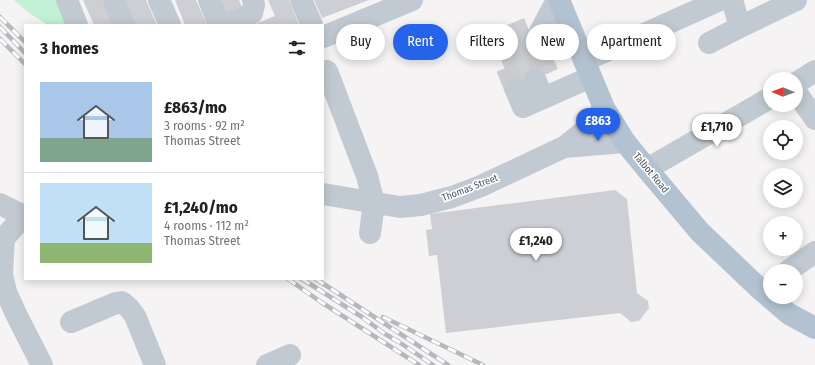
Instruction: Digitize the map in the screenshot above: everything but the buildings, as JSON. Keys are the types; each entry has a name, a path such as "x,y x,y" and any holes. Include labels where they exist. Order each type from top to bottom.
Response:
{"main road":[{"name":"Talbot Road","path":"558,0 604,108 625,142 700,232 763,285"},
{"name":"Talbot Road","path":"780,304 815,345"},
{"name":"Talbot Road","path":"789,314 815,328"}],"street":[{"path":"67,0 77,24"},
{"path":"114,0 124,24"},
{"path":"160,0 170,24"},
{"path":"209,0 219,24"},
{"path":"226,24 252,13 254,5 253,0"},
{"path":"301,0 312,24"},
{"path":"545,24 558,0"},
{"path":"536,88 588,69 720,0"},
{"path":"732,0 740,27"},
{"path":"709,43 796,0"},
{"path":"324,37 400,2"},
{"path":"327,71 366,176 374,203 370,233"},
{"path":"803,79 815,71"},
{"path":"646,169 763,102"},
{"path":"803,102 815,119"},
{"name":"Thomas Street","path":"324,198 400,207 421,205 452,197 481,186 564,147 588,128 604,108"},
{"name":"Thomas Street","path":"564,147 625,142"},
{"path":"0,204 24,216 4,238 2,274 6,292 42,365"},
{"path":"798,264 815,252"},
{"path":"71,322 116,303 122,302 135,316 155,365"},
{"path":"267,365 290,355"}],"green space":[{"path":"14,0 67,0 76,24 46,24 29,13"}],"tunnel":[{"path":"515,88 503,58 533,45 545,74"}],"railway":[{"path":"0,17 24,41"},
{"path":"0,27 24,52"},
{"path":"0,39 24,63"},
{"path":"289,280 419,365"},
{"path":"304,280 433,365"},
{"path":"318,280 448,365"},
{"path":"383,317 483,365"}]}
